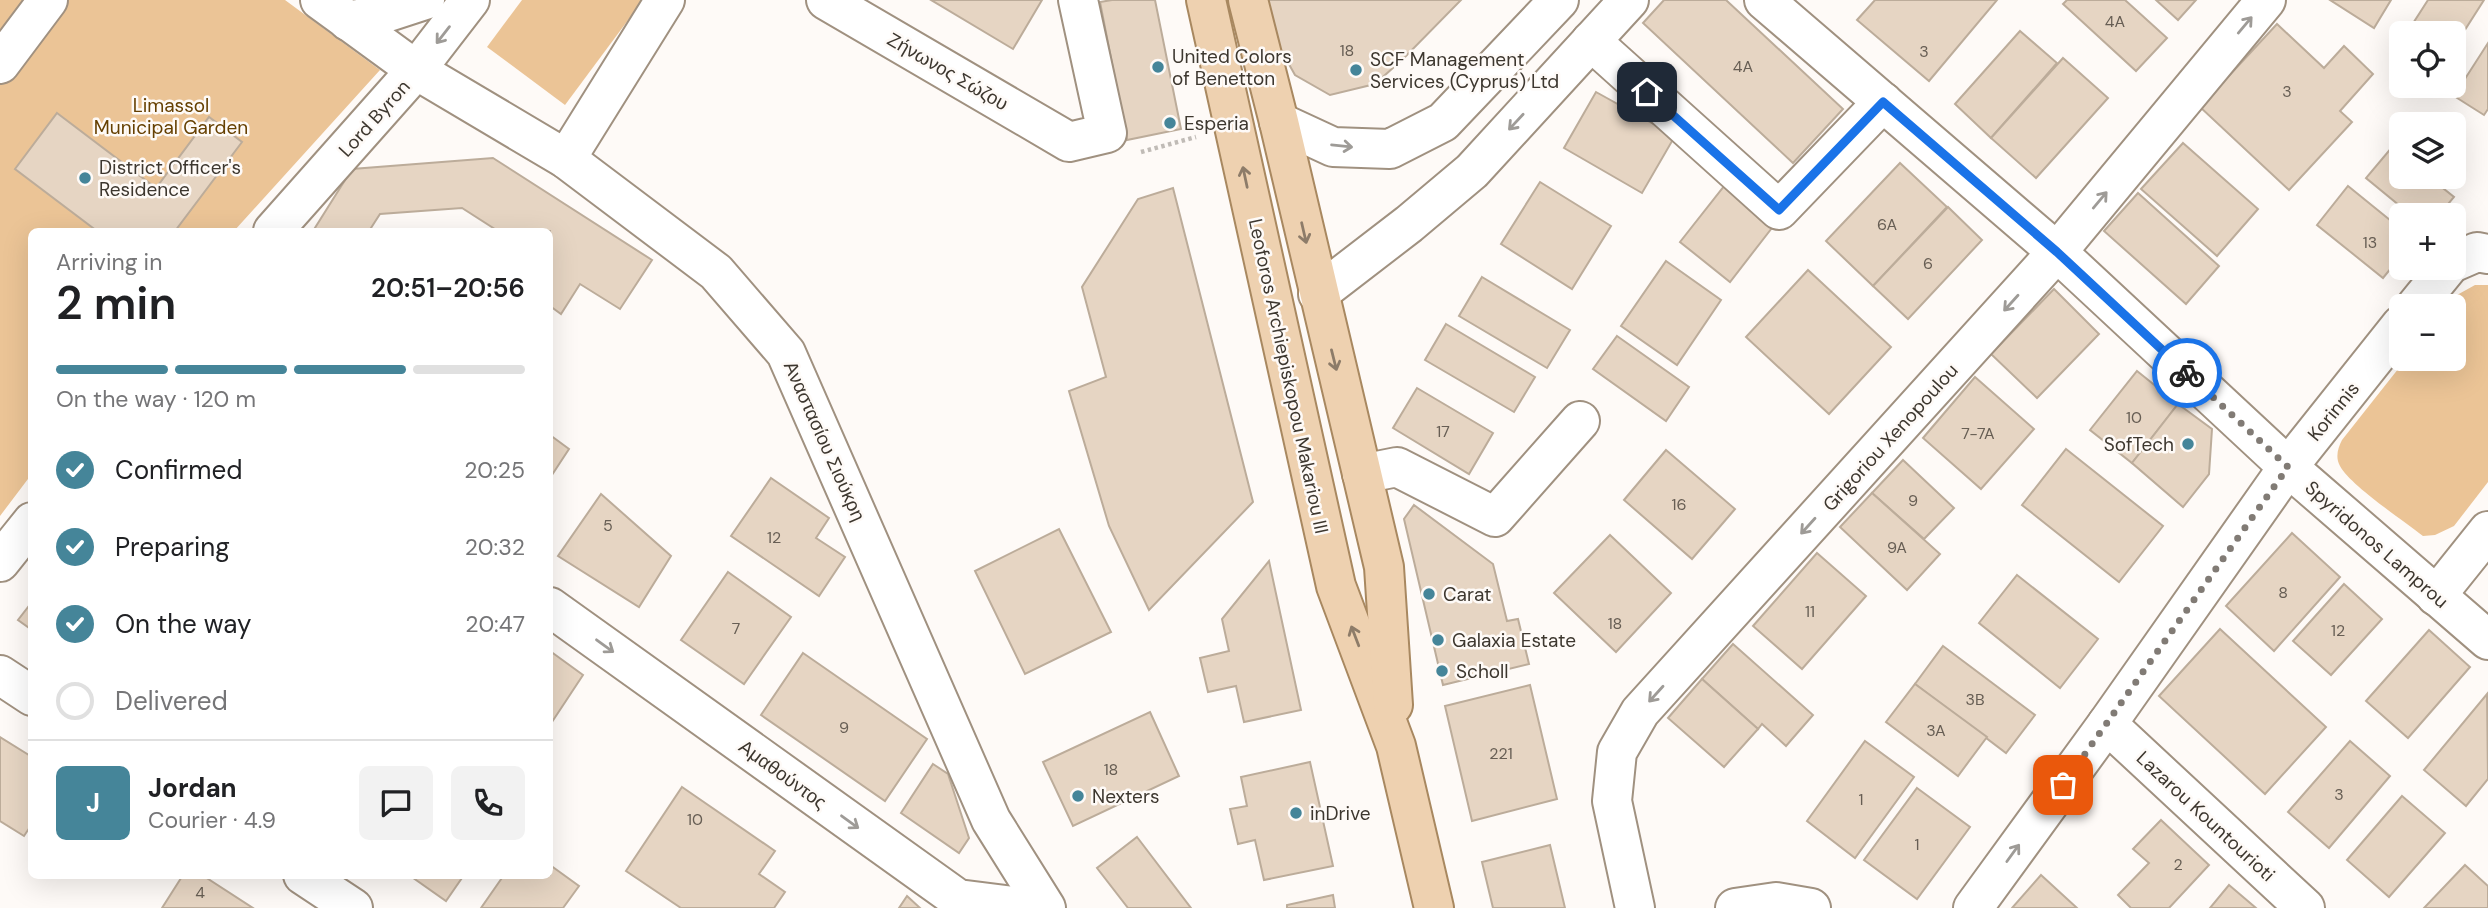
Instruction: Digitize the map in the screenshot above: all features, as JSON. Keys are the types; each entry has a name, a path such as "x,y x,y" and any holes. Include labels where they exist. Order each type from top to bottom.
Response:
{"main road":[{"name":"Leoforos Archiepiskopou Makariou III","path":"1206,0 1336,586 1396,746 1434,908"},
{"name":"Leoforos Archiepiskopou Makariou III","path":"1248,0 1384,566 1396,746"}],"street":[{"path":"0,64 48,0"},
{"path":"334,10 379,15 425,0"},
{"name":"Lord Byron","path":"276,228 416,70 470,0"},
{"path":"566,159 664,0"},
{"name":"Ζήνωνος Σώζου","path":"826,0 1069,142 1107,133"},
{"path":"1078,0 1107,133"},
{"path":"1279,122 1333,147 1390,149 1443,121 1559,0"},
{"path":"1318,294 1472,170 1629,0"},
{"name":"Spyridonos Lamprou","path":"1764,0 2057,252 2288,467 2488,640"},
{"name":"Grigoriou Xenopoulou","path":"1635,908 1612,801 1617,752 1640,712 2057,252 2266,0"},
{"name":"Αναστασίου Σιούκρη","path":"334,10 416,70 566,159 716,272 786,353 991,820 1046,908"},
{"path":"1591,41 1779,210 1883,102"},
{"path":"2429,294 2444,280"},
{"name":"Korinnis","path":"1973,908 2288,467 2389,340"},
{"path":"1362,474 1397,467 1496,517 1580,421"},
{"path":"0,562 28,527"},
{"path":"2436,596 2488,531"},
{"name":"Αμαθούντος","path":"553,609 958,900 1028,908"},
{"path":"0,675 28,693"},
{"name":"Lazarou Kountourioti","path":"2107,724 2305,908"},
{"path":"309,879 353,908"},
{"path":"1735,908 1776,902 1811,908"}],"path":[{"path":"1107,133 1122,157 1234,126"}],"green space":[{"name":"Limassol Municipal Garden","path":"0,0 285,0 380,70 237,228 28,228 28,479 0,516"},
{"path":"522,0 643,0 565,105 487,47"},
{"path":"2475,285 2488,285 2488,482 2454,526 2435,535 2423,536 2366,493 2346,474 2338,463 2338,449 2342,440 2397,371 2466,371 2466,294 2459,294"}],"building":[{"path":"931,0 1042,0 1013,49"},
{"path":"1155,0 1181,129 1127,140 1100,2"},
{"path":"1268,0 1461,0 1375,84 1330,95 1295,75 1276,41"},
{"path":"1664,0 1726,0 1843,109 1793,163 1643,23"},
{"path":"1875,0 1997,0 1929,81 1857,20"},
{"path":"2067,0 2125,0 2167,38 2136,71 2063,4"},
{"path":"2156,0 2196,0 2178,20"},
{"path":"2330,0 2391,0 2374,28"},
{"path":"2428,0 2484,0 2466,28 2466,21 2414,21"},
{"path":"2277,24 2324,68 2344,46 2373,74 2340,111 2352,122 2289,190 2200,107"},
{"path":"2020,31 2057,63 1991,138 1955,104"},
{"path":"2488,43 2488,109 2484,115 2457,98 2466,98 2466,77"},
{"path":"2063,58 2108,98 2036,178 1991,138"},
{"path":"1596,92 1675,136 1642,193 1564,148"},
{"name":"District Officer's Residence","path":"57,113 156,188 209,117 242,142 177,228 93,228 15,169"},
{"path":"2183,143 2258,209 2217,256 2141,189"},
{"path":"2389,151 2389,189 2444,189 2454,197 2449,203 2396,203 2366,178"},
{"path":"493,158 652,260 620,309 580,284 561,314 553,308 553,228 493,228 462,208 380,214 371,228 315,228 352,169"},
{"path":"1900,163 1947,207 1873,286 1826,241"},
{"path":"1540,182 1611,226 1572,289 1501,244"},
{"path":"1725,185 1775,224 1730,282 1680,242"},
{"path":"2348,186 2389,219 2389,271 2383,278 2317,225"},
{"path":"1173,188 1253,502 1149,610 1109,526 1069,391 1106,377 1082,287 1138,199"},
{"path":"2138,193 2219,266 2186,304 2104,231"},
{"path":"1948,207 1982,240 1908,319 1873,286"},
{"path":"1666,261 1721,300 1677,365 1621,326"},
{"path":"1808,270 1891,347 1829,414 1746,337"},
{"path":"1482,277 1570,330 1547,368 1459,316"},
{"path":"2054,289 2099,334 2037,398 1991,354"},
{"path":"1446,324 1535,377 1514,412 1425,360"},
{"path":"1617,336 1689,387 1666,421 1593,369"},
{"path":"2137,371 2178,404 2132,463 2090,430"},
{"path":"1975,377 2034,429 1981,489 1923,438"},
{"path":"1417,388 1493,433 1469,474 1393,428"},
{"path":"2178,404 2212,429 2209,474 2183,507 2132,463"},
{"path":"553,437 569,449 553,473"},
{"path":"2066,449 2163,526 2119,582 2022,505"},
{"path":"1666,450 1735,509 1692,559 1624,500"},
{"path":"1903,460 1954,508 1924,539 1872,493"},
{"path":"771,478 829,518 816,538 845,557 819,596 731,536"},
{"path":"1872,493 1940,554 1907,590 1840,527"},
{"path":"601,494 671,556 639,607 558,556"},
{"path":"1414,505 1493,564 1507,621 1518,619 1529,664 1443,685 1404,519"},
{"path":"1059,529 1111,632 1025,674 975,571"},
{"path":"2292,533 2340,577 2274,651 2226,606"},
{"path":"1610,535 1671,593 1616,652 1554,593"},
{"path":"1817,553 1866,596 1802,669 1753,626"},
{"path":"1269,561 1301,710 1244,722 1236,686 1208,692 1200,658 1229,651 1222,619"},
{"path":"728,572 791,617 744,684 681,640"},
{"path":"2017,575 2098,639 2060,688 1979,623"},
{"path":"2344,584 2382,619 2331,675 2293,641"},
{"path":"28,607 28,627 18,620"},
{"path":"2220,629 2326,727 2265,794 2159,696"},
{"path":"2429,630 2470,667 2408,738 2366,701"},
{"path":"1733,644 1813,715 1786,746 1762,724 1758,729 1702,679"},
{"path":"1943,646 2035,715 2006,753 1915,684"},
{"path":"553,653 583,675 553,720"},
{"path":"803,653 927,739 885,801 761,715"},
{"path":"1702,679 1758,729 1724,767 1668,718"},
{"path":"1915,684 1987,737 1958,776 1886,722"},
{"path":"1530,685 1557,799 1472,821 1445,706"},
{"path":"2487,694 2488,779 2466,806 2424,770"},
{"path":"1150,712 1179,776 1073,826 1043,762"},
{"path":"0,737 28,754 28,830 24,836 0,821"},
{"path":"1865,741 1914,777 1855,858 1807,821"},
{"path":"2350,741 2390,776 2329,848 2288,812"},
{"path":"1310,762 1333,866 1264,880 1255,840 1238,844 1230,809 1247,806 1241,777"},
{"path":"933,764 948,774 969,838 959,853 901,813"},
{"path":"682,787 775,851 759,874 785,892 774,908 681,908 626,871"},
{"path":"1917,788 1970,827 1917,899 1864,860"},
{"path":"2402,796 2445,833 2389,897 2347,860"},
{"path":"2161,820 2209,865 2169,908 2131,908 2118,895 2149,863 2133,849"},
{"path":"1137,837 1191,908 1128,908 1097,868"},
{"path":"1550,845 1565,908 1493,908 1482,862"},
{"path":"2465,865 2488,886 2488,908 2424,908"},
{"path":"553,867 579,886 563,908 481,908 501,879 553,879"},
{"path":"2041,875 2077,908 2012,908"},
{"path":"180,879 208,879 253,908 162,908"},
{"path":"415,879 461,879 446,901"},
{"path":"2229,885 2256,908 2210,908"},
{"path":"1333,895 1335,908 1287,908 1287,905"},
{"path":"907,896 920,908 899,908"}],"way so far":[{"path":"2063,785 2288,467 2187,373"}],"place":[{"name":"United Colors of Benetton","path":"1158,67"},
{"name":"SCF Management Services (Cyprus) Ltd","path":"1356,70"},
{"name":"Esperia","path":"1170,123"},
{"name":"District Officer's Residence","path":"85,178"},
{"name":"SofTech","path":"2188,444"},
{"name":"Carat","path":"1429,594"},
{"name":"Galaxia Estate","path":"1438,640"},
{"name":"Scholl","path":"1442,671"},
{"name":"Nexters","path":"1078,796"},
{"name":"inDrive","path":"1296,813"}],"route":[{"path":"1647,92 1779,210 1883,102 2057,252 2187,373"}]}
